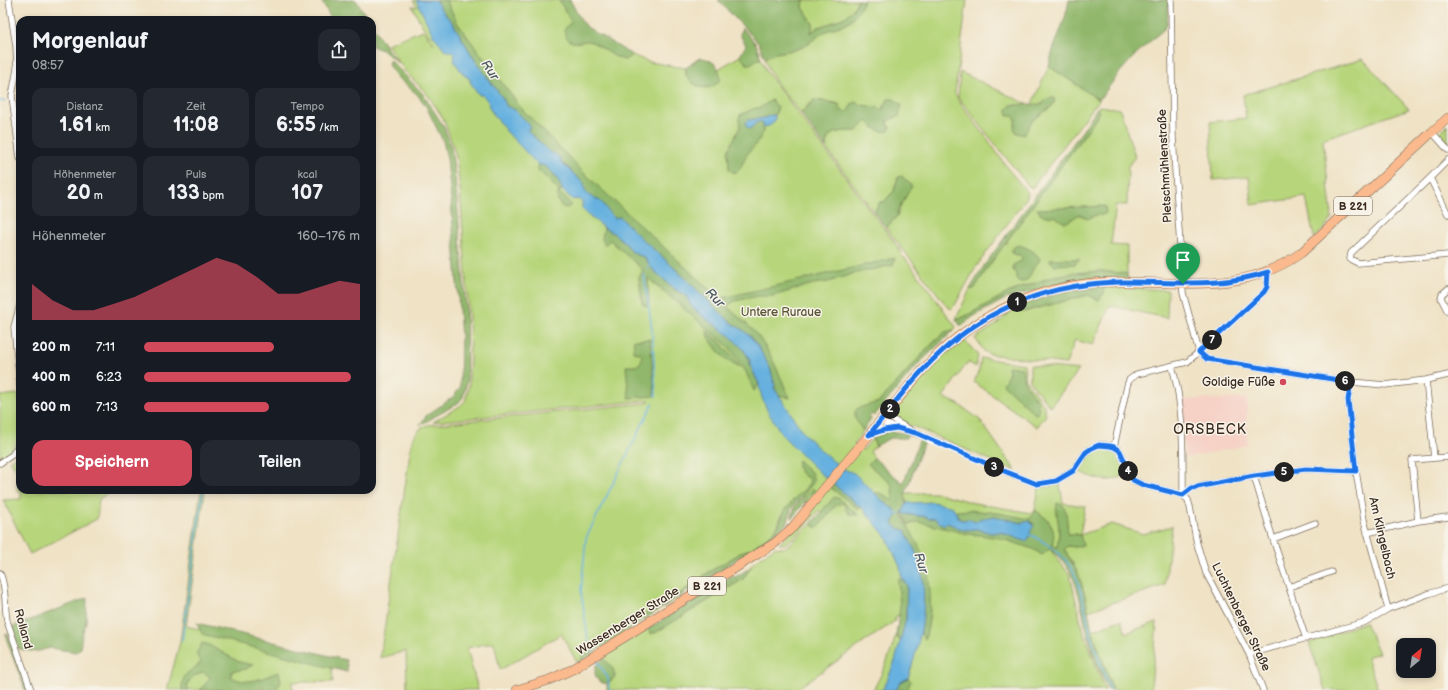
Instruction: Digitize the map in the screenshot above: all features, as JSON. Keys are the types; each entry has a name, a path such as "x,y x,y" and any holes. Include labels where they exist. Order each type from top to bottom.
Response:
{"main road":[{"name":"B 221","path":"869,435 939,353 972,327 1011,305 1045,292 1080,284 1122,282 1183,284 1230,281 1268,272 1289,262 1301,253 1448,118"},
{"name":"Wassenberger Straße","path":"517,690 561,675 601,652 775,543 793,527 869,435"}],"street":[{"path":"10,0 16,46"},
{"name":"Pletschmühlenstraße","path":"1171,0 1173,138 1183,294 1199,352"},
{"path":"16,74 12,96 16,128"},
{"path":"1432,132 1448,150"},
{"path":"1448,160 1351,253 1350,260 1358,263 1448,255"},
{"path":"1430,178 1448,214"},
{"path":"1114,447 1126,386 1129,380 1137,374 1186,362 1199,352 1264,292 1267,287 1268,272"},
{"path":"1448,289 1442,294 1441,298 1448,312"},
{"path":"16,320 14,327 16,347"},
{"path":"1199,352 1207,359 1351,382 1385,385 1426,380 1448,375"},
{"name":"Luchtenberger Straße","path":"1172,366 1177,385 1183,454 1183,495 1188,500 1197,544 1206,573 1249,654 1263,690"},
{"path":"1426,380 1434,458"},
{"name":"Am Klingelbach","path":"1351,382 1348,400 1356,471 1367,533 1388,609"},
{"path":"882,418 897,428 916,433"},
{"path":"882,418 1037,484 1056,481 1073,471 1086,452 1099,445 1114,447 1120,451 1133,480 1143,485 1183,495 1192,488 1254,476 1306,469 1356,471"},
{"path":"869,435 884,430 897,428"},
{"path":"0,462 12,455 16,449"},
{"path":"1418,521 1412,460 1448,457"},
{"path":"1254,476 1306,639"},
{"path":"1367,533 1418,521 1448,517"},
{"path":"1273,539 1315,523"},
{"name":"Rolland","path":"0,572 4,587 7,621 31,690"},
{"path":"1289,587 1331,572"},
{"path":"1249,654 1365,622 1388,609 1448,588"}],"shaded area":[{"path":"1247,398 1247,445 1185,458 1180,400"}],"green space":[{"path":"321,0 356,0 366,16 330,16"},
{"name":"Untere Ruraue","path":"413,0 565,0 579,24 631,57 632,55 649,62 686,68 686,71 715,71 740,56 759,49 760,58 767,72 901,251 902,257 905,258 956,327 954,330 945,332 928,348 879,402 876,403 857,421 863,431 854,444 863,450 872,439 876,446 870,451 874,458 873,459 907,486 905,493 938,493 974,503 1031,513 1052,526 1048,520 1035,510 1039,487 1060,485 1063,503 1085,506 1080,535 1112,524 1143,534 1172,526 1165,585 1088,611 1085,595 1073,563 1063,548 1068,546 1076,547 1080,536 1077,534 1068,534 1067,522 1058,514 1058,547 1052,546 1049,548 1070,575 1082,627 1105,690 873,690 890,654 896,634 899,615 895,617 895,621 795,690 607,690 607,683 609,683 615,676 611,666 603,659 605,655 648,629 650,633 655,633 743,579 752,564 775,547 784,548 811,524 816,527 823,514 819,510 794,537 785,544 779,544 814,506 799,494 782,514 778,526 774,532 751,549 744,551 704,575 701,581 689,587 674,598 668,600 656,609 632,620 625,628 607,637 594,647 587,650 582,660 577,662 561,634 500,670 494,642 467,648 478,690 407,690 406,651 380,658 410,453 414,436 423,427 428,425 646,403 650,400 433,422 460,406 465,401 469,385 469,317 460,189 456,156 443,118 428,95 405,71 387,44 423,30 434,44 412,6 417,7"},
{"path":"435,0 446,0 458,24 521,108 584,173 725,304 723,298 895,258 893,265 852,274 828,282 813,284 773,296 758,296 735,301 727,306 754,331 760,339 774,363 790,398 779,395 776,392 770,368 752,338 725,317 641,238 608,214 595,198 592,198 587,194 569,168 561,163 528,131 530,125 515,110 506,106 504,100 476,62 453,23"},
{"path":"559,0 570,0 581,20 588,28 632,55 625,60 616,57 592,42 570,41 564,30 571,22"},
{"path":"718,0 804,0 803,7 813,24 811,33 818,27 845,17 853,9 858,0 864,0 857,13 846,23 825,32 803,47 772,54 765,58 759,44 755,39"},
{"path":"804,0 858,0 853,9 845,17 818,27 810,33 813,24 803,7"},
{"path":"864,0 967,0 955,93 960,103 987,138 1008,169 1028,193 1027,197 976,267 955,305 951,309 947,306 886,228 897,216 902,203 896,183 894,191 884,202 880,202 874,212 826,148 827,140 833,133 856,130 867,120 840,120 836,103 818,100 808,105 801,114 775,80 767,66 765,58 768,56 803,47 827,30 848,22 855,16","holes":["885,104 901,104 897,115 887,121 890,128 873,127 867,120 876,120"]},
{"path":"1069,0 1169,0 1167,23 1165,28 1136,54 1099,100 1049,66"},
{"path":"742,28 756,44 761,59 751,64 747,64 740,56 746,45 740,35"},
{"path":"376,31 399,64 384,51 376,48"},
{"path":"702,58 716,65 720,76 720,80 716,84 707,88 694,84 686,76 686,68 698,59"},
{"path":"1363,59 1409,109 1323,139 1332,218 1322,231 1314,238 1306,197 1252,205 1249,177 1213,180 1210,122 1246,118 1243,95"},
{"path":"390,60 422,93 444,127 451,147 466,308 467,381 463,397 458,403 420,425 426,416 453,397 460,388 461,337 451,199 447,158 443,141 426,106 417,94 397,77 389,66 388,63"},
{"path":"1049,66 1099,100 1031,189 958,97 960,72 1031,106"},
{"path":"1048,98 1054,98 1055,101 1051,107 1032,121 1024,135 1017,133 1014,128 1016,120 1012,115 1008,115 1007,109 1011,105 1042,104"},
{"path":"888,99 894,99 902,105 899,116 887,121 890,128 889,131 880,131 874,128 867,121 857,131 836,132 832,134 829,137 826,148 801,114 814,100 839,104 840,110 846,112 852,104 856,102 882,110"},
{"path":"772,100 778,108 775,115 753,119 753,126 761,121 763,124 763,132 759,140 746,156 740,169 734,173 729,169 728,151 740,127 740,115 761,107"},
{"path":"1099,106 1120,109 1135,157 1128,166 1127,205 1116,205 1111,245 1127,246 1127,274 1101,271 1054,276 1008,293 964,317 956,319 970,289 975,288 988,267 1094,121 1100,112 1097,108"},
{"path":"1097,108 1100,112 1094,121 988,267 975,288 970,289 984,266 1083,130"},
{"path":"1448,125 1448,144 1438,133"},
{"path":"541,164 546,166 562,185 562,190 559,192 572,205 566,208 559,203 558,197 559,191 538,170 538,165"},
{"path":"902,176 912,186 898,210 897,216 886,228 874,212 880,202 884,202 894,191 898,177"},
{"path":"1105,206 1106,213 1102,215 1096,215 1087,219 1081,215 1078,215 1072,220 1066,222 1061,221 1055,216 1044,216 1037,209"},
{"path":"604,228 612,231 633,253 644,257 653,270 676,290 686,296 691,306 730,336 743,349 750,360 750,365 759,384 754,391 746,372 729,347 648,278 649,305 646,306 642,304 639,278 643,270 610,240 605,245 602,239"},
{"path":"1019,245 1031,250 1040,259 1029,278 1023,282 1019,282 1016,278 1016,273 1013,270 1013,265 1021,261 1022,258 1021,256 1011,253 1016,246"},
{"path":"1050,259 1080,259 1075,264 1055,265"},
{"path":"1101,271 1127,274 1128,279 1110,278 1071,281 1005,299 974,316 962,325 960,325 956,319 964,317 1008,293 1054,276"},
{"path":"1105,286 1168,290 1167,318 1110,306 1093,345 1075,340 1066,364 989,354 984,351 975,338 996,325 1016,307 1023,312 1088,295 1099,300"},
{"path":"1105,286 1104,293 1099,300 1088,295 1023,312 1020,312 1016,307 1064,291"},
{"path":"706,330 721,343 740,367 734,365 719,352"},
{"path":"954,330 919,363 874,416 872,414 869,416 871,419 863,431 855,418 855,412 858,408 879,402 928,348 945,332"},
{"path":"650,339 655,396 629,398 626,366 636,366 641,362 642,356 639,353 633,352 634,340"},
{"path":"963,339 978,355 976,367 968,362 943,397 958,404 979,419 1016,471 896,419 893,416 894,412 920,379 944,354"},
{"path":"981,358 1024,364 1026,381 1044,406 1046,415 1037,427 974,382 979,370"},
{"path":"1030,365 1079,370 1050,407 1030,382"},
{"path":"1008,366 1022,368 1025,384 1037,401 1039,408 1038,413 1035,414 1003,384 1009,373"},
{"path":"16,394 16,443 10,452 0,460 0,396"},
{"path":"889,431 907,434 908,436 905,438 890,438 876,446 872,439"},
{"path":"920,439 924,441 905,494 907,503 903,512 904,514 935,518 964,530 977,529 991,533 1000,532 1019,539 1031,534 1030,531 1034,524 1029,521 1022,523 994,516 973,522 971,520 959,519 955,511 969,510 998,513 1030,519 1035,510 1051,525 1054,534 1052,546 1057,547 1059,531 1057,503 1062,504 1066,511 1068,534 1080,535 1083,545 1076,547 1068,546 1064,549 1078,573 1085,595 1092,630 1113,690 1108,690 1095,658 1073,578 1067,567 1049,549 1042,555 1033,549 1000,538 967,534 917,522 909,525 902,512 901,513 920,550 925,563 929,582 930,611 925,639 921,633 923,581 919,561 905,530 897,528 893,523 896,516 895,510 875,493 882,494 893,501 892,485 868,464 874,458 903,484"},
{"path":"1103,449 1117,454 1121,460 1124,468 1121,477 1105,480 1080,472 1082,465 1089,456"},
{"path":"16,455 16,468 9,461"},
{"path":"798,460 812,473 814,482 791,509 788,522 771,537 582,660 581,658 583,654 587,650 594,647 607,637 625,628 632,620 656,609 668,600 674,598 689,587 701,581 704,575 744,551 751,549 774,532 785,510 806,488 810,481 809,478 800,471"},
{"path":"834,484 860,507 859,510 831,488"},
{"path":"812,489 815,490 792,518 792,514 796,506"},
{"path":"21,494 108,494 99,499 97,519 30,554 3,500 21,499"},
{"path":"200,494 204,494 186,626 331,661 333,682 292,682 293,690 167,690 180,642"},
{"path":"834,497 840,499 858,515 849,514 843,504 839,504 836,505 820,525 816,527 811,524"},
{"path":"751,567 743,579 655,633 650,633 648,629 732,576 736,577"},
{"path":"899,578 907,585 906,619 902,638 900,640 896,637 900,607"},
{"path":"87,598 86,622 80,649 76,652 50,648 35,652 19,649 12,627"},
{"path":"1121,620 1126,633 1157,622 1151,688 1153,690 1113,690 1092,630"},
{"path":"1365,622 1379,653 1367,657 1378,690 1325,690 1309,643"},
{"path":"197,623 346,660 347,672 202,634"},
{"path":"8,634 29,690 25,690 5,635"},
{"path":"202,643 209,645 239,662 253,665 246,669 232,671 231,677 238,680 250,681 279,672 281,681 276,690 264,690 264,688 257,690 200,690 210,677 203,672 192,677 187,685 188,690 182,690 182,684 185,676 201,663 196,654"},
{"path":"603,659 610,664 615,676 609,683 601,683 597,679 595,673 596,665"},
{"path":"908,678 911,681 907,690 896,690 901,682"}],"water":[{"path":"416,0 435,0 453,23 476,62 504,100 506,106 515,110 530,125 528,131 551,153 556,154 561,160 561,163 584,183 585,190 588,194 602,203 612,216 615,218 620,217 725,317 752,338 770,368 775,385 774,388 802,431 833,461 846,470 854,473 884,502 895,510 897,516 893,523 897,528 905,530 920,562 924,594 922,622 914,659 908,678 901,682 896,690 882,690 895,661 906,619 907,585 902,579 900,567 887,538 864,510 820,473 783,436 768,412 762,398 759,384 750,365 750,360 743,349 730,336 691,306 686,296 676,290 653,270 644,257 633,253 615,234 604,228 582,209 582,201 576,199 573,200 562,190 559,182 550,170 542,165 538,165 507,132 489,108 489,104 486,99 482,95 479,95 470,82 470,79 464,75 454,61 455,57 453,52 446,51 433,35"},
{"path":"775,115 775,120 771,125 763,128 761,121 756,123 750,129 747,128 745,123 748,120 764,118"},
{"path":"933,502 953,507 959,519 963,520 968,519 976,522 979,519 994,516 1022,523 1029,521 1034,526 1031,529 1027,541 1024,541 1000,532 991,533 977,529 964,530 947,523 945,525 940,523 935,518 928,519 927,517 904,514 903,512 907,503"}],"waterway":[{"path":"0,101 5,101"},
{"path":"647,269 650,264"},
{"path":"644,273 652,330 656,396"},
{"path":"593,652 589,646 581,591 586,538 653,403"},
{"path":"182,640 202,494"},
{"path":"894,514 900,513"},
{"path":"1029,534 1059,554 1075,575 1080,587 1093,642 1110,690"},
{"path":"596,659 608,678 609,690"}],"place":[{"name":"Goldige Füße","path":"1283,382"}],"district":[{"name":"ORSBECK","path":"1210,429"}],"route":[{"path":"1268,272 1267,287 1264,292 1199,352 1207,359 1351,382 1348,400 1356,471 1306,469 1254,476 1192,488 1183,495 1143,485 1133,480 1120,451 1110,446 1099,445 1092,448 1086,452 1073,471 1056,481 1037,484 916,433 897,428 884,430 869,435 910,385 939,353 963,333 1000,310 1032,296 1080,284 1122,282 1183,284 1218,283 1244,279 1268,272"}],"water label":[{"name":"Rur","path":"490,70"},
{"name":"Rur","path":"715,298"},
{"name":"Rur","path":"921,563"}]}
